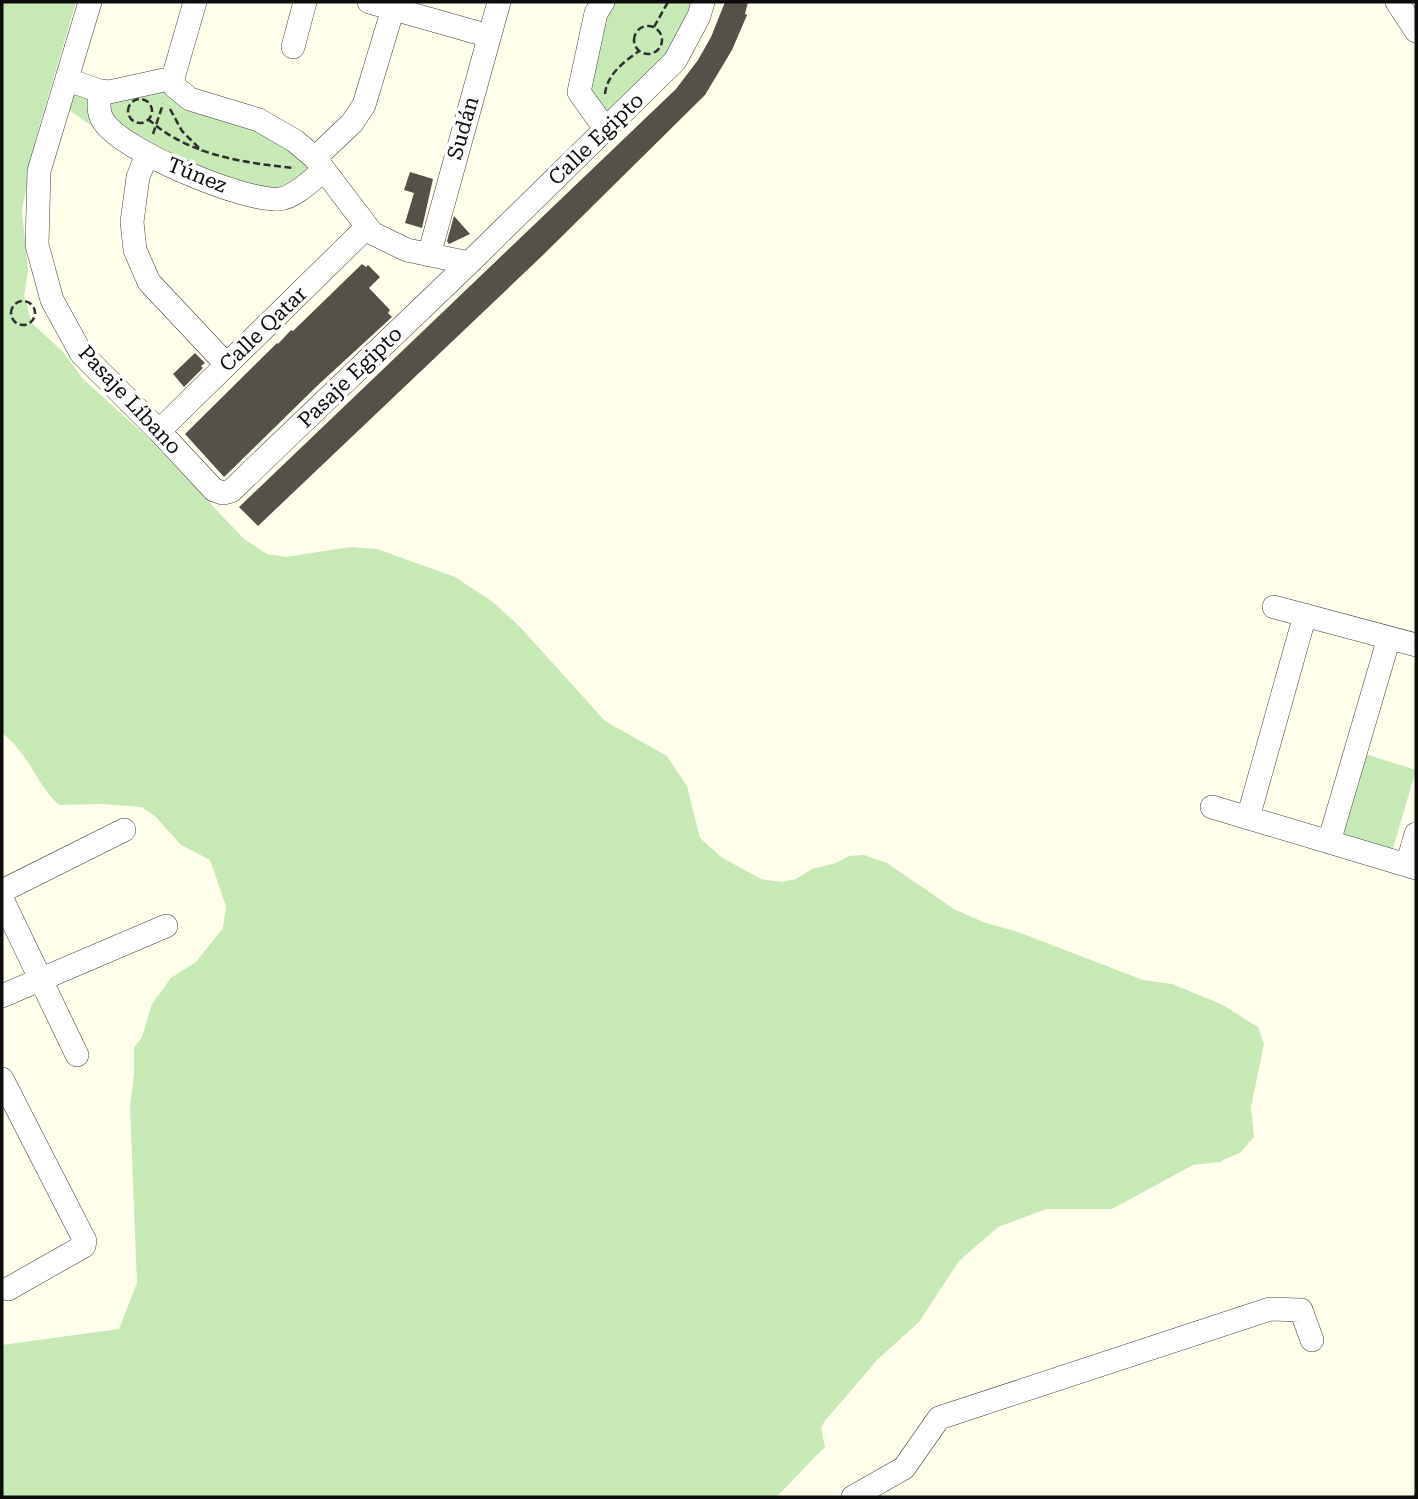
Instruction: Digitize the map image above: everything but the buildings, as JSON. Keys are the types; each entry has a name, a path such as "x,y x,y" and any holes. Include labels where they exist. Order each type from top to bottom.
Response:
{"street":[{"name":"Pasaje Líbano","path":"90,2 39,171 37,245 52,300 81,354 159,431 214,491 223,494 231,491"},
{"path":"171,87 195,2"},
{"path":"293,47 305,2"},
{"path":"369,2 394,5 489,36"},
{"name":"Sudán","path":"429,255 499,2"},
{"path":"603,2 596,13 579,92 606,130"},
{"name":"Calle Egipto","path":"469,263 675,61 699,16 702,2"},
{"path":"1398,2 1416,31"},
{"name":"Túnez","path":"100,91 99,114 104,122 147,154 202,181 250,195 281,199 298,190 312,165 352,123 364,104 394,5"},
{"path":"68,80 109,92 171,87 190,99 260,120 295,141 312,165 372,233 407,250 469,263"},
{"path":"147,154 138,177 132,222 135,250 149,282 226,364"},
{"name":"Calle Qatar","path":"159,431 367,227"},
{"name":"Pasaje Egipto","path":"231,491 469,263"},
{"path":"1274,607 1416,645"},
{"path":"1248,818 1305,615"},
{"path":"1329,842 1389,638"},
{"path":"1212,807 1412,867 1416,834"},
{"path":"2,891 124,831"},
{"path":"2,899 77,1055"},
{"path":"2,996 166,926"},
{"path":"2,1079 85,1241 84,1247 8,1289"},
{"path":"853,1497 904,1468 939,1418 1270,1309 1301,1310 1312,1340"}],"path":[{"path":"654,27 668,2"},
{"path":"645,26 654,27 661,34 660,48 652,54 639,51 634,39 637,30 645,26"},
{"path":"605,101 606,84 615,72 639,51"},
{"path":"147,154 171,87"},
{"path":"171,87 177,124 204,153"},
{"path":"135,100 146,101 151,106 152,113 148,119 140,122 130,117 129,109 135,100"},
{"path":"148,119 155,126 204,153 266,166 312,165"},
{"path":"25,301 33,307 33,317 26,324 15,322 12,308 15,303 25,301"}],"green space":[{"path":"2,2 76,2 36,138 22,210 28,272 24,296 32,323 63,352 83,379 146,436 244,539 267,554 286,557 351,547 377,549 455,577 493,602 520,627 605,721 667,756 687,786 700,838 721,857 761,879 782,882 796,879 812,869 836,863 849,856 864,855 887,863 954,909 983,922 1018,932 1143,980 1172,984 1221,1004 1258,1027 1264,1044 1251,1107 1254,1137 1241,1152 1219,1162 1193,1165 1112,1209 1046,1209 998,1227 959,1261 919,1322 878,1359 824,1422 821,1428 825,1447 776,1497 2,1497 2,1345 119,1329 137,1283 130,1107 134,1048 142,1037 152,1004 171,978 196,962 223,928 226,906 210,860 181,845 156,817 142,807 59,805 12,742 2,733"},
{"path":"611,2 696,2 665,60 609,116 588,101 598,20"},
{"path":"162,86 258,128 311,162 308,177 287,193 218,179 109,121 103,102"},
{"path":"86,89 120,145 66,108 70,92"},
{"path":"1365,754 1416,770 1393,848 1384,853 1339,838"}]}
